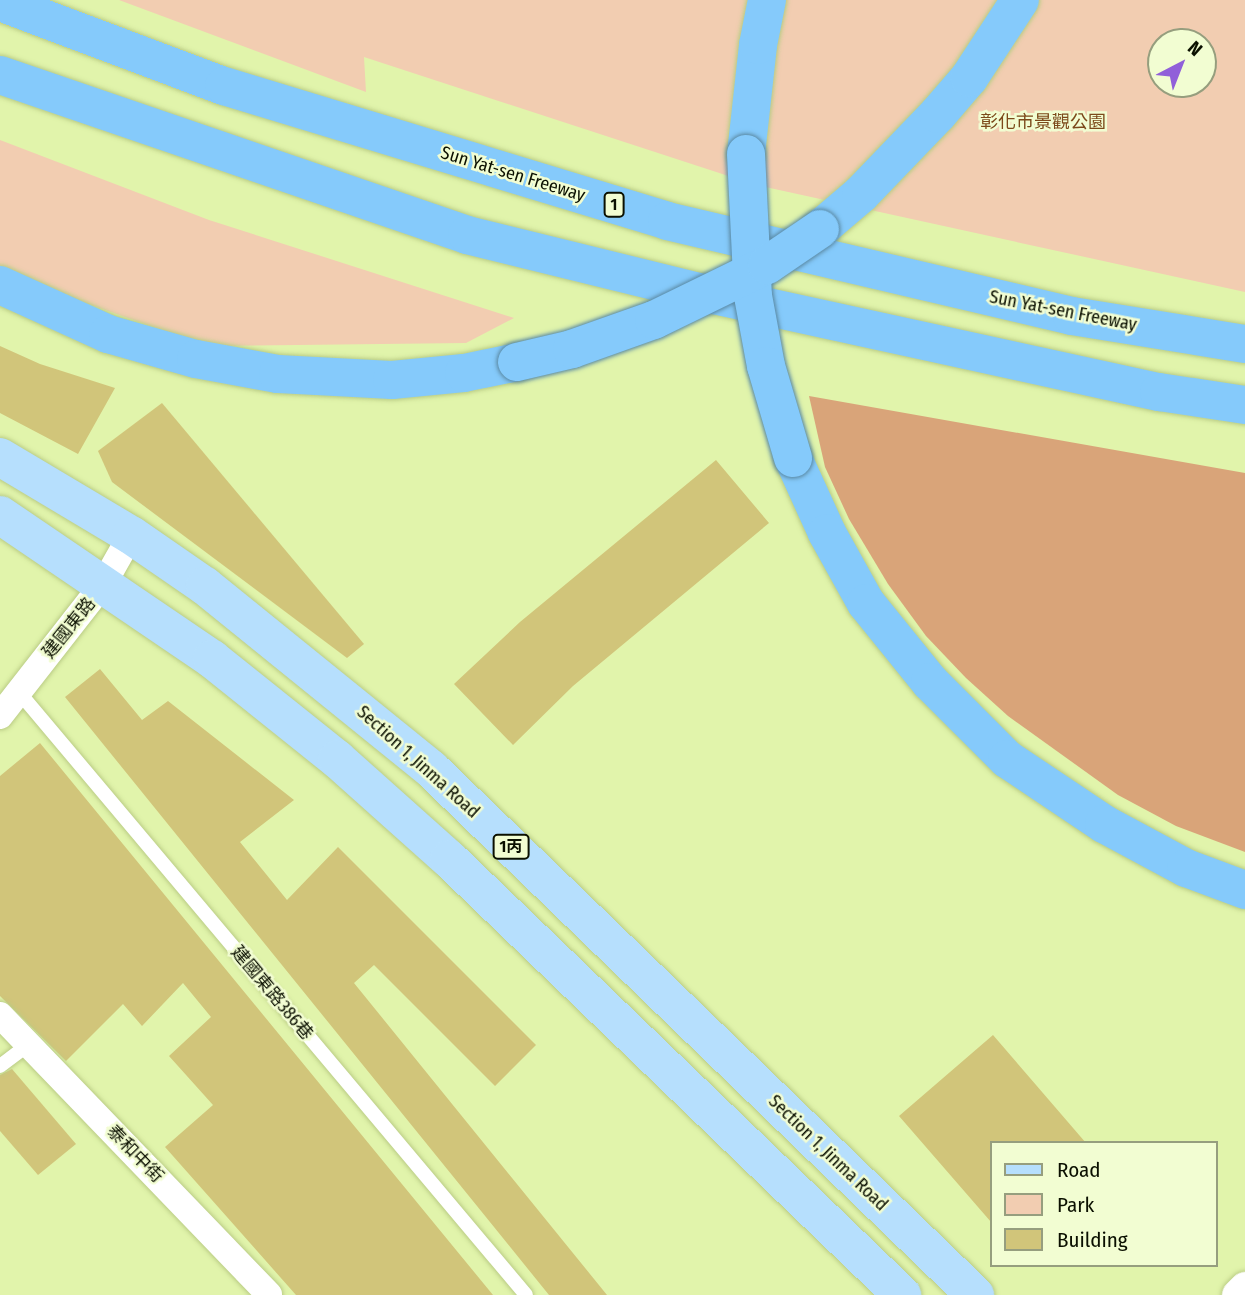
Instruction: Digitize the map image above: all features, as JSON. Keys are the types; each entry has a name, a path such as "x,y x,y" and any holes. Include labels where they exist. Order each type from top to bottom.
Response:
{"highway":[{"path":"767,0 758,45 746,154 754,296 766,366 793,458 827,533 866,603 922,673 1007,758 1104,824 1186,868 1245,890"},
{"path":"0,285 108,334 196,359 278,374 392,380 464,373 572,349 654,320 768,265 820,229 861,194 938,114 969,78 1020,0"},
{"name":"Sun Yat-sen Freeway","path":"0,2 224,86 667,221 1072,316 1245,344"},
{"path":"0,75 467,235 731,299 1159,392 1245,405"}],"main road":[{"name":"Section 1, Jinma Road","path":"0,457 131,535 205,586 431,769 975,1295"},
{"path":"0,515 104,583 212,659 337,760 449,859 902,1295"}],"street":[{"name":"建國東路","path":"0,716 104,583 131,535"},
{"name":"泰和中街","path":"0,1015 30,1043 269,1295"},
{"path":"1238,1295 1245,1288"}],"lane":[{"name":"建國東路386巷","path":"18,691 526,1295"},
{"path":"0,1066 30,1043"}],"green space":[{"name":"彰化市景觀公園","path":"119,0 1245,0 1245,292 756,185 364,57 366,92"},
{"path":"0,140 209,220 514,318 466,343 207,346 15,278 0,269"}],"shaded area":[{"path":"809,396 1245,473 1245,852 1176,826 1118,795 1008,716 966,678 926,636 888,584 849,519 825,467"}],"building":[{"path":"0,346 40,364 115,388 78,454 0,413"},
{"path":"162,403 364,644 347,658 112,482 98,451"},
{"path":"716,460 769,523 573,686 513,745 454,684 520,622"},
{"path":"100,669 142,720 168,701 294,800 240,842 287,900 338,847 536,1045 495,1086 374,965 354,983 607,1295 549,1295 65,697"},
{"path":"40,743 493,1295 296,1295 165,1147 213,1105 169,1056 211,1017 183,983 142,1026 123,1004 66,1061 0,996 0,776"},
{"path":"993,1035 1084,1141 990,1141 990,1221 899,1116"},
{"path":"12,1069 76,1144 38,1175 0,1131 0,1075"}]}
